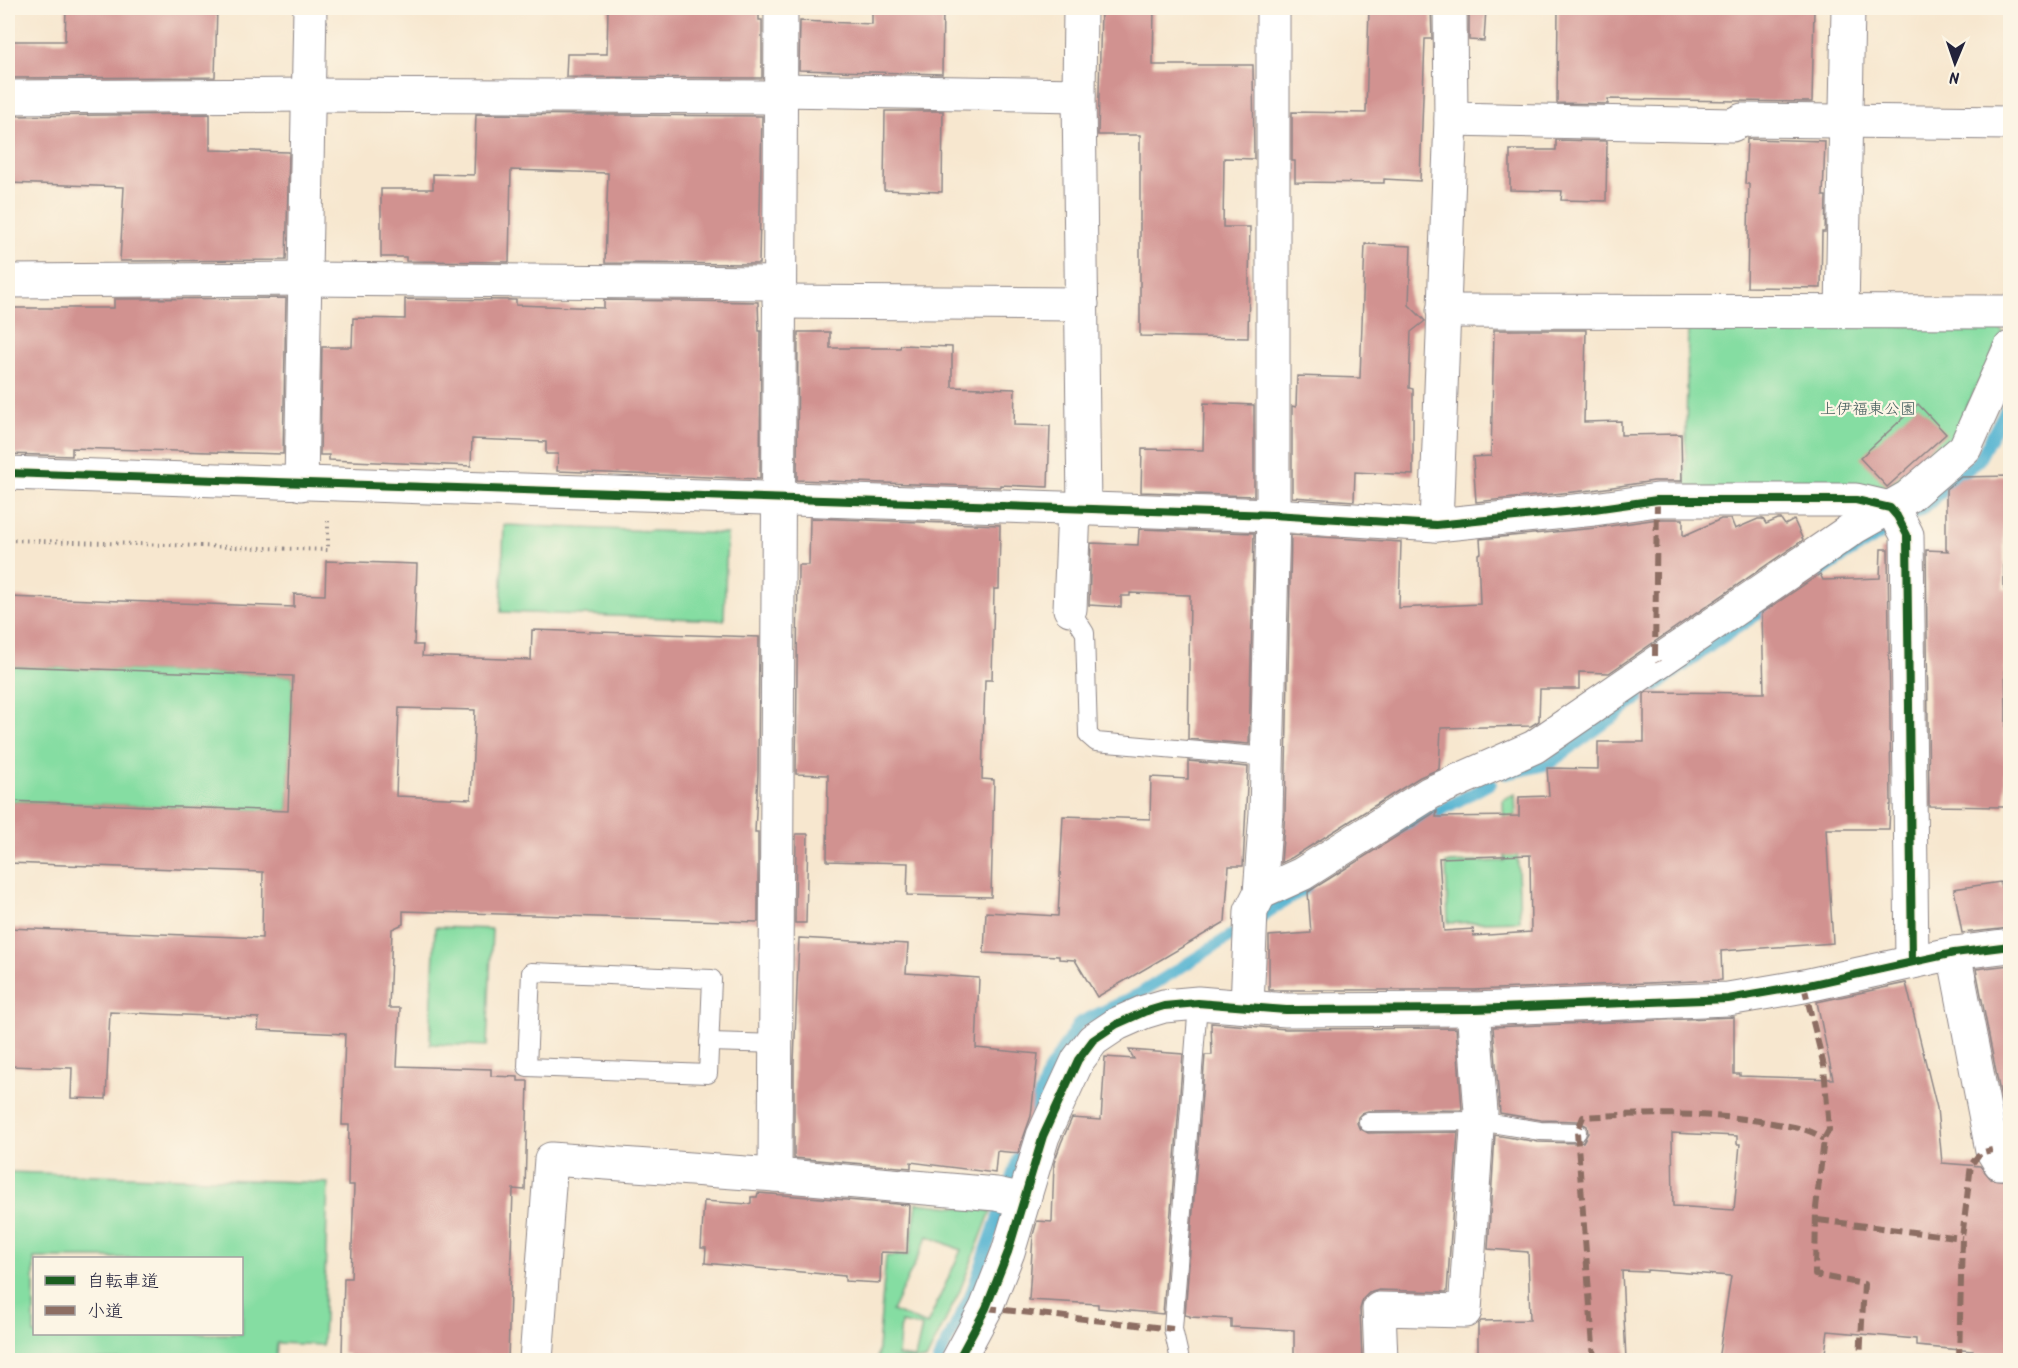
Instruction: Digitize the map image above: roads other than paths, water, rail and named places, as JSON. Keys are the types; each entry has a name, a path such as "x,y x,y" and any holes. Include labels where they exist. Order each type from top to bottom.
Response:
{"street":[{"path":"310,8 304,279 315,484"},
{"path":"775,1175 781,8"},
{"path":"1070,609 1079,509 1082,304 1080,8"},
{"path":"1247,1006 1253,914 1266,813 1268,757 1274,515 1273,8"},
{"path":"1437,525 1451,119 1450,8"},
{"path":"1842,311 1848,8"},
{"path":"8,97 1079,95"},
{"path":"1451,119 1732,126 1742,120 2010,123"},
{"path":"8,281 304,279 1082,304"},
{"path":"1443,311 2010,312"},
{"path":"1912,962 1898,520 1908,497 1965,448 2010,348"},
{"path":"8,473 1274,515 1437,525 1658,500 1856,500 1898,520"},
{"path":"1253,914 1302,874 1430,793 1534,747 1855,527 1898,520"},
{"path":"958,1360 989,1299 1008,1252 1011,1197 1043,1136 1078,1060 1093,1040 1117,1024 1144,1012 1164,1006 1198,1003 1286,1010 1473,1009 1728,999 1804,986 1954,953 2010,946"},
{"path":"1954,953 1992,1150 2000,1163 2010,1162"},
{"path":"1381,1360 1379,1309 1465,1311 1481,1112 1473,1009"},
{"path":"536,1360 551,1159 775,1175 1011,1197"}],"lane":[{"path":"1070,609 1085,633 1088,735 1096,742 1268,757"},
{"path":"531,972 712,979 709,1042 708,1074 527,1067 531,972"},
{"path":"1180,1360 1173,1329 1198,1003"},
{"path":"709,1042 777,1044"},
{"path":"1368,1122 1479,1121 1540,1131 1577,1132"}],"waterway":[{"path":"1506,774 1549,764 1719,640 1849,553 1924,508 1979,460 2010,401"},
{"path":"1372,848 1491,783"},
{"path":"938,1360 970,1297 1048,1072 1079,1023 1139,994 1306,888"}],"park label":[{"name":"上伊福東公園","path":"1868,408"}]}
